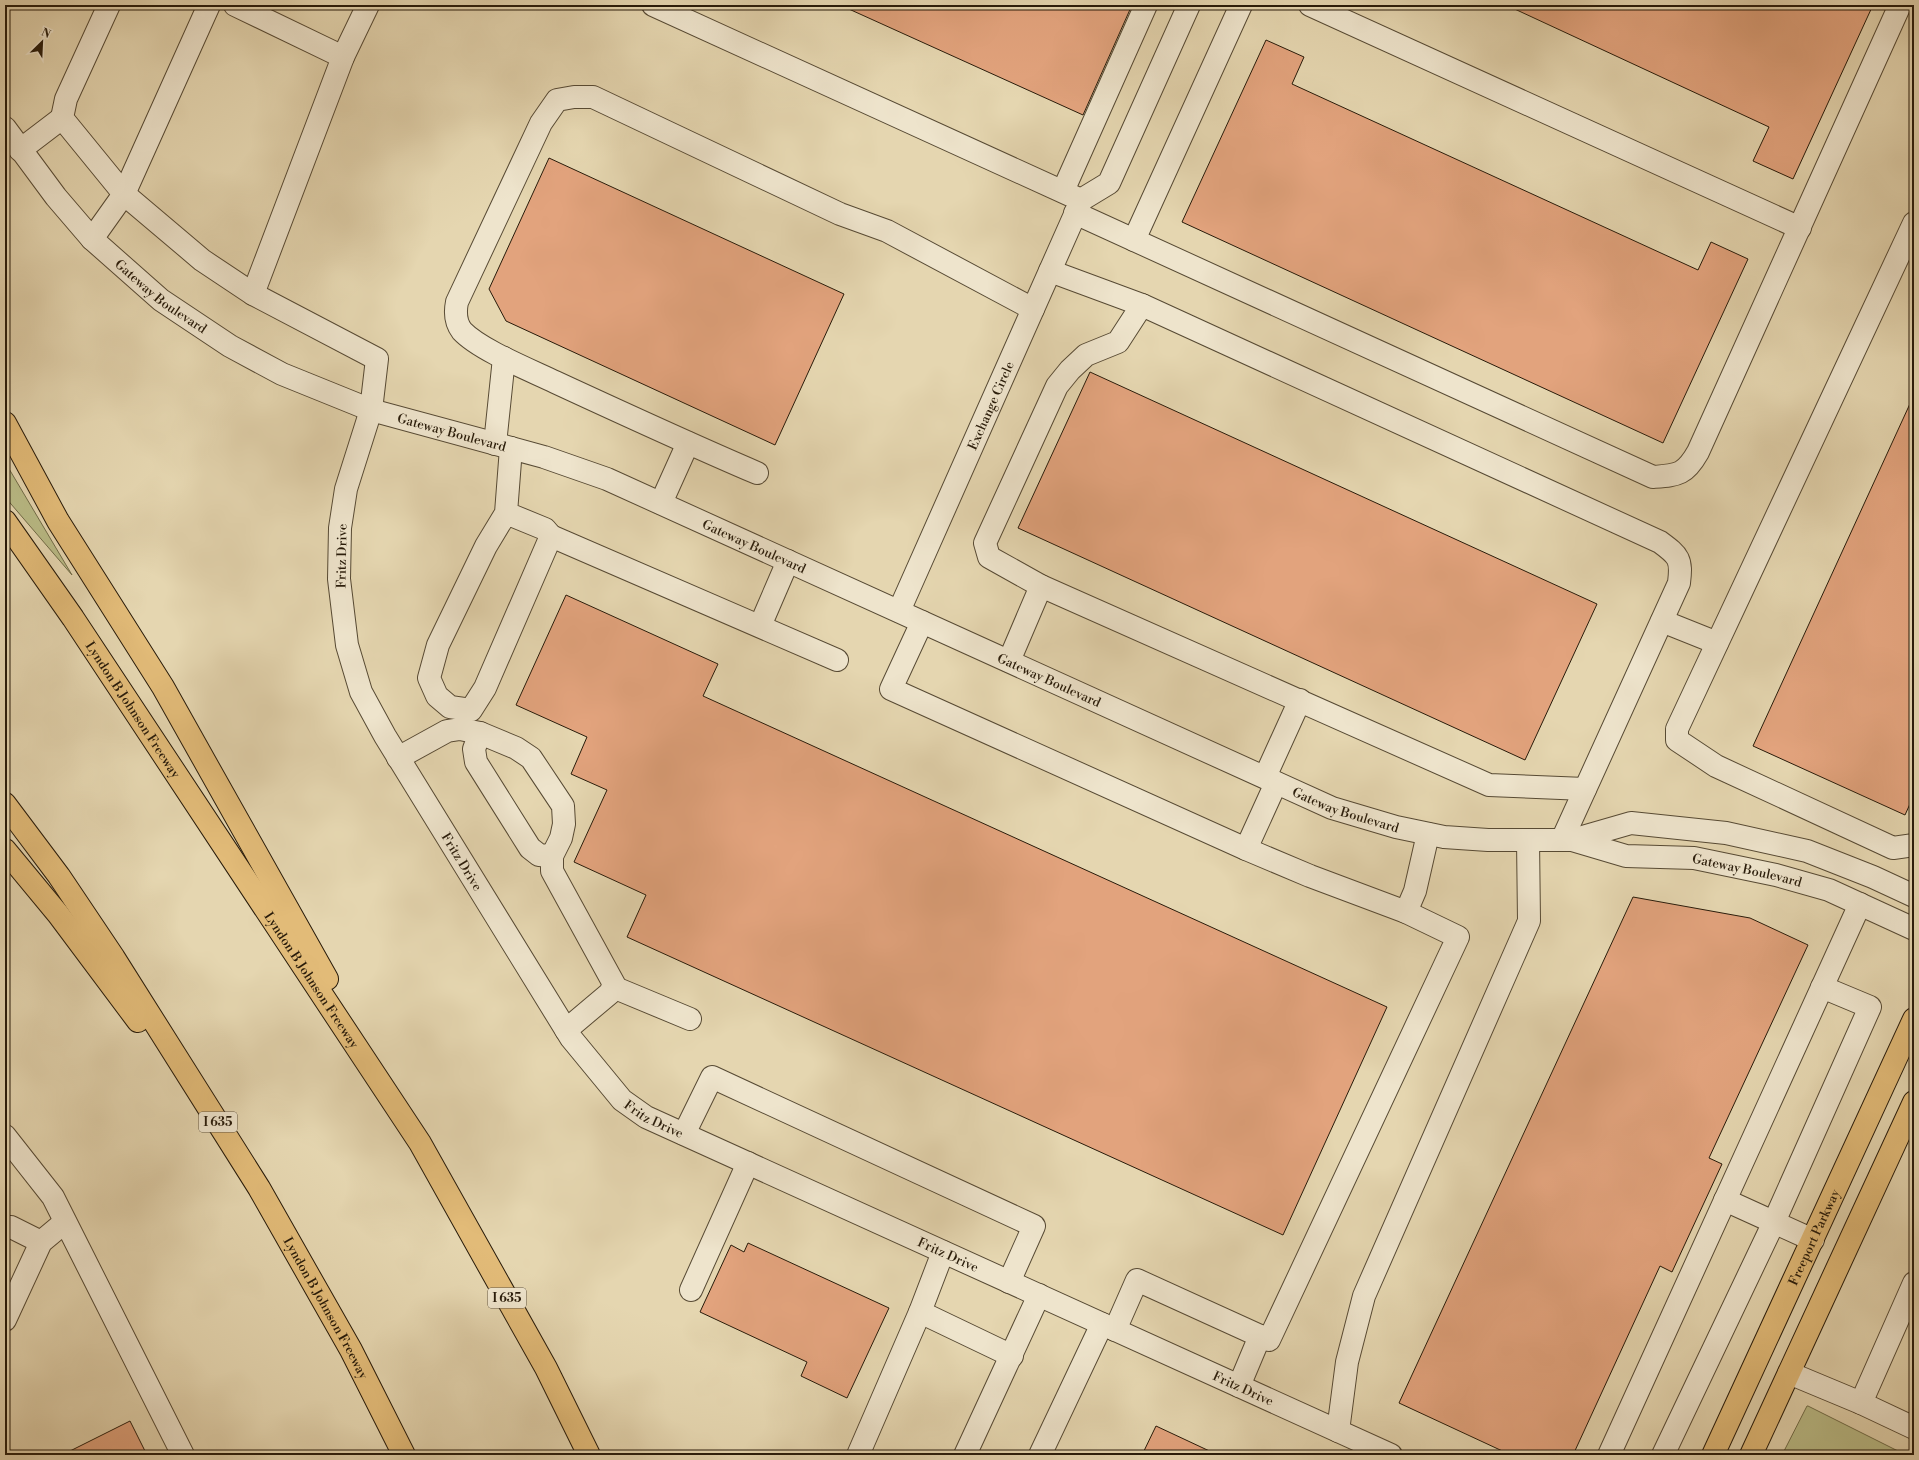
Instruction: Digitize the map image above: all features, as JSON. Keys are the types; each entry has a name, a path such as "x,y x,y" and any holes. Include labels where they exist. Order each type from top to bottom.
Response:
{"main road":[{"path":"5,423 58,521 162,687 420,1143"},
{"name":"Lyndon B Johnson Freeway","path":"5,521 73,618 420,1143 546,1368 589,1455"},
{"name":"Lyndon B Johnson Freeway","path":"5,804 59,876 110,952 259,1188 351,1350 404,1455"},
{"path":"5,850 58,914 107,978 259,1188"},
{"name":"Freeport Parkway","path":"1713,1455 1914,1020"},
{"path":"1751,1455 1914,1102"}],"street":[{"path":"20,150 62,118 66,99 109,5"},
{"path":"92,239 124,194 208,5"},
{"path":"235,5 343,57"},
{"path":"62,118 124,194 202,260 253,294 343,57 368,5"},
{"path":"653,5 1073,201 1134,240 1653,477 1676,475 1690,466 1698,452 1900,5"},
{"name":"Exchange Circle","path":"899,611 1050,271 1073,201 1146,5"},
{"path":"1073,201 1109,183 1189,5"},
{"path":"1134,240 1241,5"},
{"path":"1310,5 1800,228"},
{"path":"757,473 688,443 504,358 463,332 457,325 455,312 457,302 541,123 557,100 574,97 593,97 840,214 887,231 1033,309"},
{"name":"Gateway Boulevard","path":"5,128 56,197 92,239 161,300 230,346 282,374 371,410 503,446 607,479 1332,808 1371,820 1428,834 1488,840 1567,840 1631,823 1726,833 1807,851 1876,878 1914,896"},
{"path":"1914,223 1677,729 1677,740 1716,766 1893,848 1914,845"},
{"path":"1050,271 1142,305 1660,542 1676,554 1681,566 1679,583 1585,789 1567,840"},
{"name":"Fritz Drive","path":"253,294 377,359 371,410 346,489 340,528 339,579 347,645 361,692 398,758 566,1030 622,1100 646,1117 1391,1455"},
{"path":"1142,305 1118,342 1086,355 1070,370 1057,386 985,543 989,557 1042,586 1489,784 1585,789"},
{"path":"504,358 503,446 506,513 486,546 438,646 429,678 437,696 450,707 471,710 485,688 551,536"},
{"path":"661,503 688,443"},
{"path":"506,513 545,529 551,536 837,660"},
{"path":"760,626 788,561"},
{"path":"1009,662 1042,586"},
{"path":"1662,621 1717,644"},
{"path":"922,622 891,689 1246,849 1310,876 1406,912 1458,937 1269,1340 1137,1280 1108,1327 1040,1455"},
{"path":"1246,849 1300,700"},
{"path":"455,730 457,708"},
{"path":"398,758 447,731 460,729 480,733 516,748 531,758 563,806 564,824 561,838 552,856 552,871 614,984 610,993 566,1030"},
{"path":"480,733 474,749 476,762 530,848 539,855 552,856"},
{"path":"1406,912 1415,891 1428,834"},
{"path":"1338,1431 1347,1362 1364,1296 1529,921 1528,840"},
{"name":"Gateway Boulevard","path":"1567,840 1626,856 1694,858 1776,875 1829,890 1914,929"},
{"path":"1876,878 1893,848"},
{"path":"1609,1455 1860,904"},
{"path":"613,987 690,1019"},
{"path":"1663,1455 1774,1222 1870,1007 1822,987"},
{"path":"684,1134 712,1077 1034,1226 1009,1282"},
{"path":"5,1136 53,1196 183,1455"},
{"path":"691,1290 748,1163"},
{"path":"1725,1200 1813,1240"},
{"path":"5,1320 41,1242 65,1222"},
{"path":"5,1227 11,1227 41,1242"},
{"path":"858,1455 920,1312 943,1252"},
{"path":"1861,1404 1914,1283"},
{"path":"966,1455 1039,1295"},
{"path":"920,1312 1012,1356"},
{"path":"1239,1386 1260,1336"},
{"path":"1789,1373 1914,1428"}],"green space":[{"path":"5,462 72,575 5,497"},
{"path":"1808,1406 1906,1455 1782,1455"}],"building":[{"path":"840,5 1132,5 1083,115"},
{"path":"1506,5 1873,5 1793,179 1753,161 1769,127"},
{"path":"1266,40 1304,57 1292,84 1698,270 1711,242 1748,259 1663,443 1182,222"},
{"path":"549,158 844,294 775,445 506,321 489,289"},
{"path":"1090,372 1597,604 1525,760 1018,528"},
{"path":"1914,395 1914,795 1905,815 1753,746"},
{"path":"566,595 718,664 703,696 1387,1007 1283,1235 627,937 646,895 574,862 607,790 571,774 587,737 516,705"},
{"path":"1633,897 1750,918 1808,945 1709,1158 1722,1164 1672,1272 1660,1266 1573,1455 1511,1455 1399,1403"},
{"path":"748,1243 889,1308 847,1398 801,1376 807,1362 700,1312 731,1245 744,1252"},
{"path":"130,1421 147,1455 62,1455"},
{"path":"1156,1426 1218,1455 1142,1455"}]}
